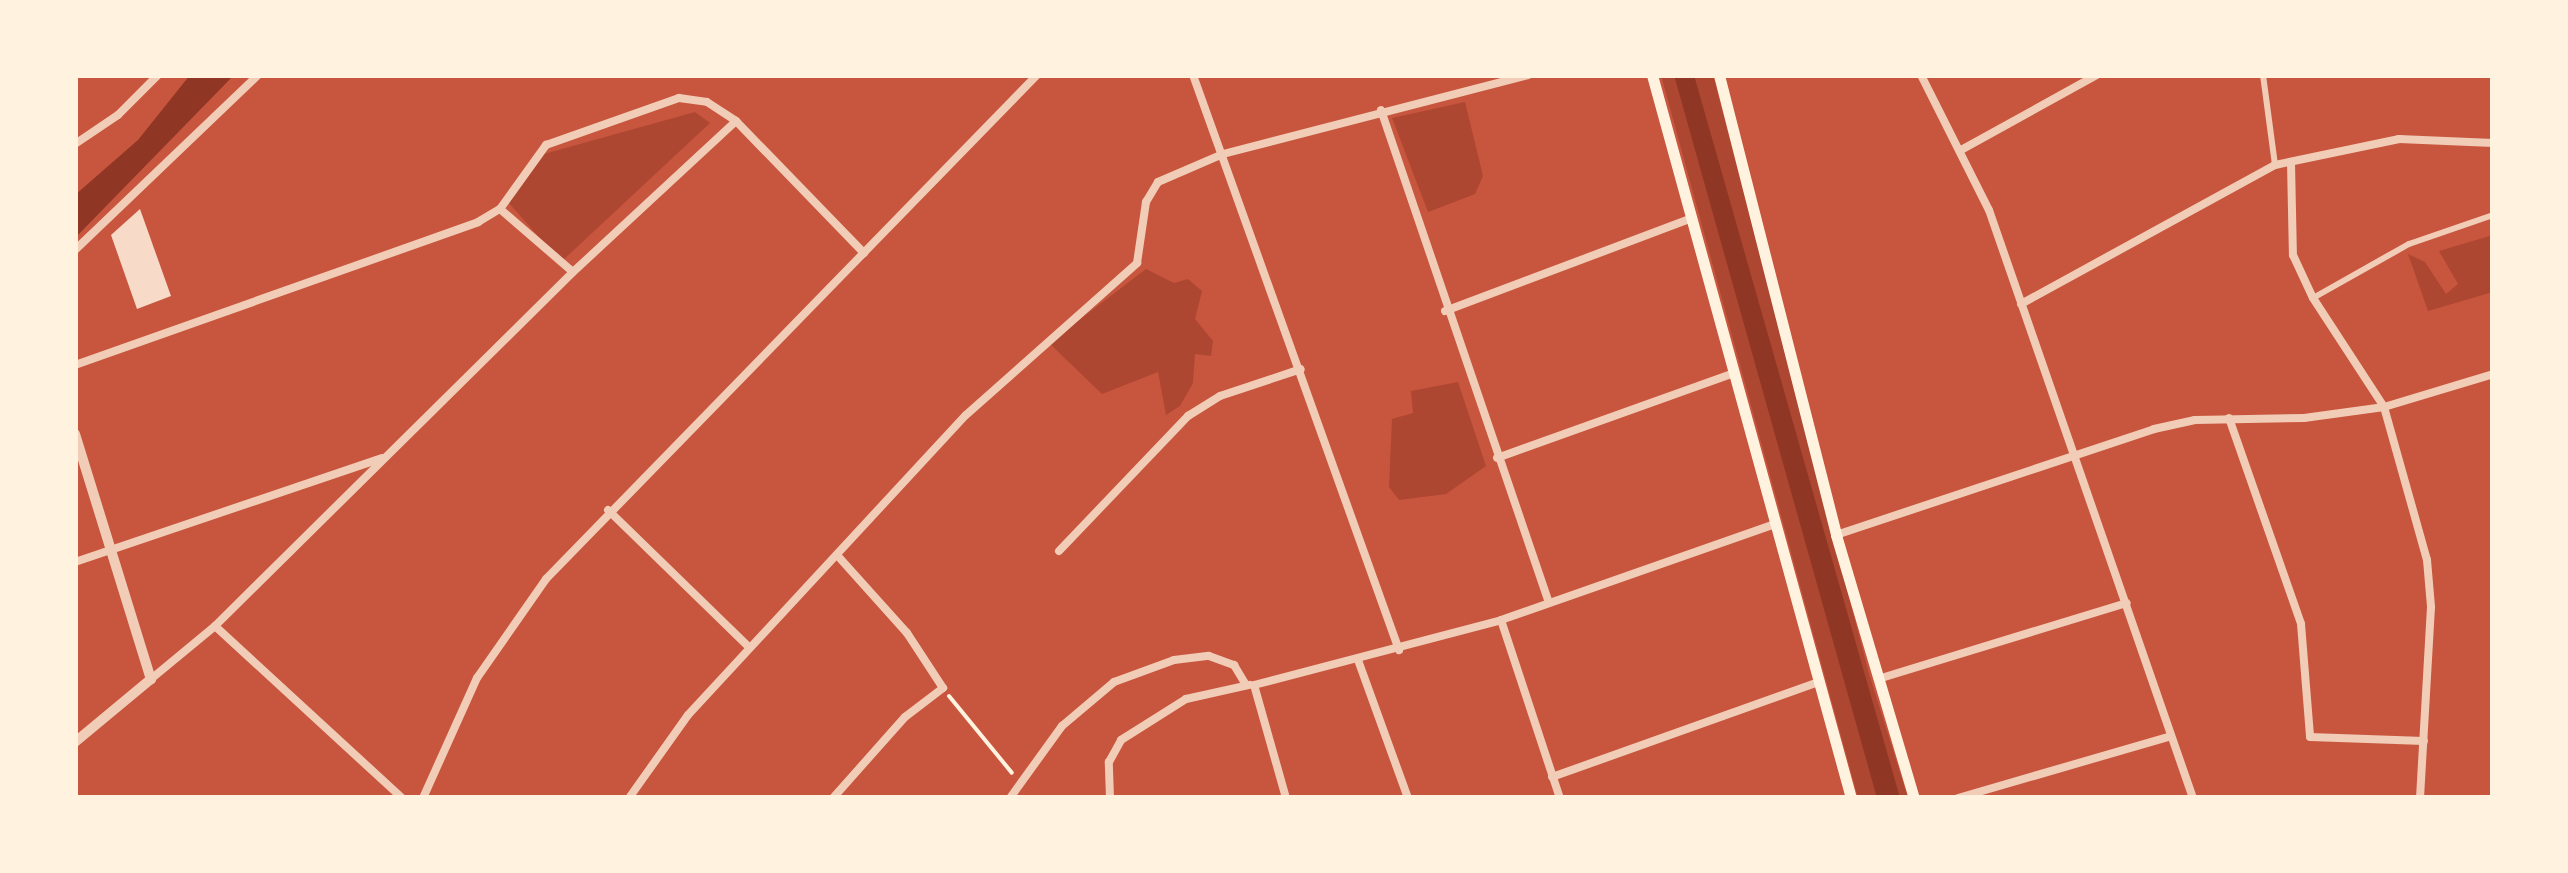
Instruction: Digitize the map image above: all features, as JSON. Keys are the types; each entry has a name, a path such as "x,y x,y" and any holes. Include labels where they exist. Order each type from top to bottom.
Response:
{"main road":[{"path":"1652,75 1772,525 1852,798"},
{"path":"1719,75 1836,534 1914,798"}],"street":[{"path":"75,144 118,115 158,75"},
{"path":"75,250 258,75"},
{"path":"423,798 458,714 493,651 608,510 1038,75"},
{"path":"1194,75 1399,650"},
{"path":"628,798 678,726 749,646 1003,377 1137,263 1151,188 1223,154 1528,75"},
{"path":"1921,75 1961,150 2022,304 2193,798"},
{"path":"1961,150 2098,75"},
{"path":"2263,75 2276,165"},
{"path":"75,365 500,209 536,153 575,131 679,98 708,102 736,121 864,254"},
{"path":"1381,110 1445,311 1548,600"},
{"path":"75,742 216,626 573,272 736,121"},
{"path":"2022,304 2276,165 2399,140 2493,142"},
{"path":"2291,163 2291,246 2312,298 2384,408 2416,508 2431,584 2420,798"},
{"path":"500,209 573,272"},
{"path":"2312,298 2410,244 2493,215"},
{"path":"1445,311 1692,218"},
{"path":"1059,551 1188,416 1220,396 1301,370"},
{"path":"1498,458 1731,374"},
{"path":"1836,534 2154,430 2229,418 2304,418 2384,408 2490,375 2493,387"},
{"path":"2229,418 2301,624 2309,734 2424,742"},
{"path":"75,434 152,679"},
{"path":"75,562 387,456"},
{"path":"608,510 749,646"},
{"path":"1110,798 1109,762 1121,740 1186,700 1399,650 1501,620 1548,600 1772,525"},
{"path":"833,798 905,717 943,688 907,633 837,555"},
{"path":"1878,679 2127,603"},
{"path":"1501,620 1560,798"},
{"path":"216,626 402,798"},
{"path":"1010,798 1018,781 1088,699 1132,674 1209,656 1234,665 1250,685 1286,798"},
{"path":"1358,660 1408,798"},
{"path":"1552,778 1816,683"},
{"path":"1958,798 2171,736"}],"path":[{"path":"943,688 968,727 1018,781"}],"shaded area":[{"path":"190,75 234,75 75,238 75,195 138,140"},
{"path":"1661,75 1713,75 1869,674 1908,798 1858,798"},
{"path":"1674,75 1694,75 1900,798 1877,798"},
{"path":"1465,102 1483,176 1475,194 1428,212 1392,118"},
{"path":"695,112 710,123 561,262 508,202 544,154"},
{"path":"2493,235 2493,292 2428,311 2408,254 2425,262 2446,294 2458,284 2439,251"},
{"path":"1146,269 1174,283 1188,279 1202,291 1195,319 1213,341 1211,356 1195,354 1193,383 1180,406 1166,415 1158,372 1102,394 1049,343"},
{"path":"1458,382 1486,466 1446,494 1399,500 1389,487 1392,419 1413,413 1411,391"}],"building":[{"path":"140,209 171,296 137,309 111,235"}]}
